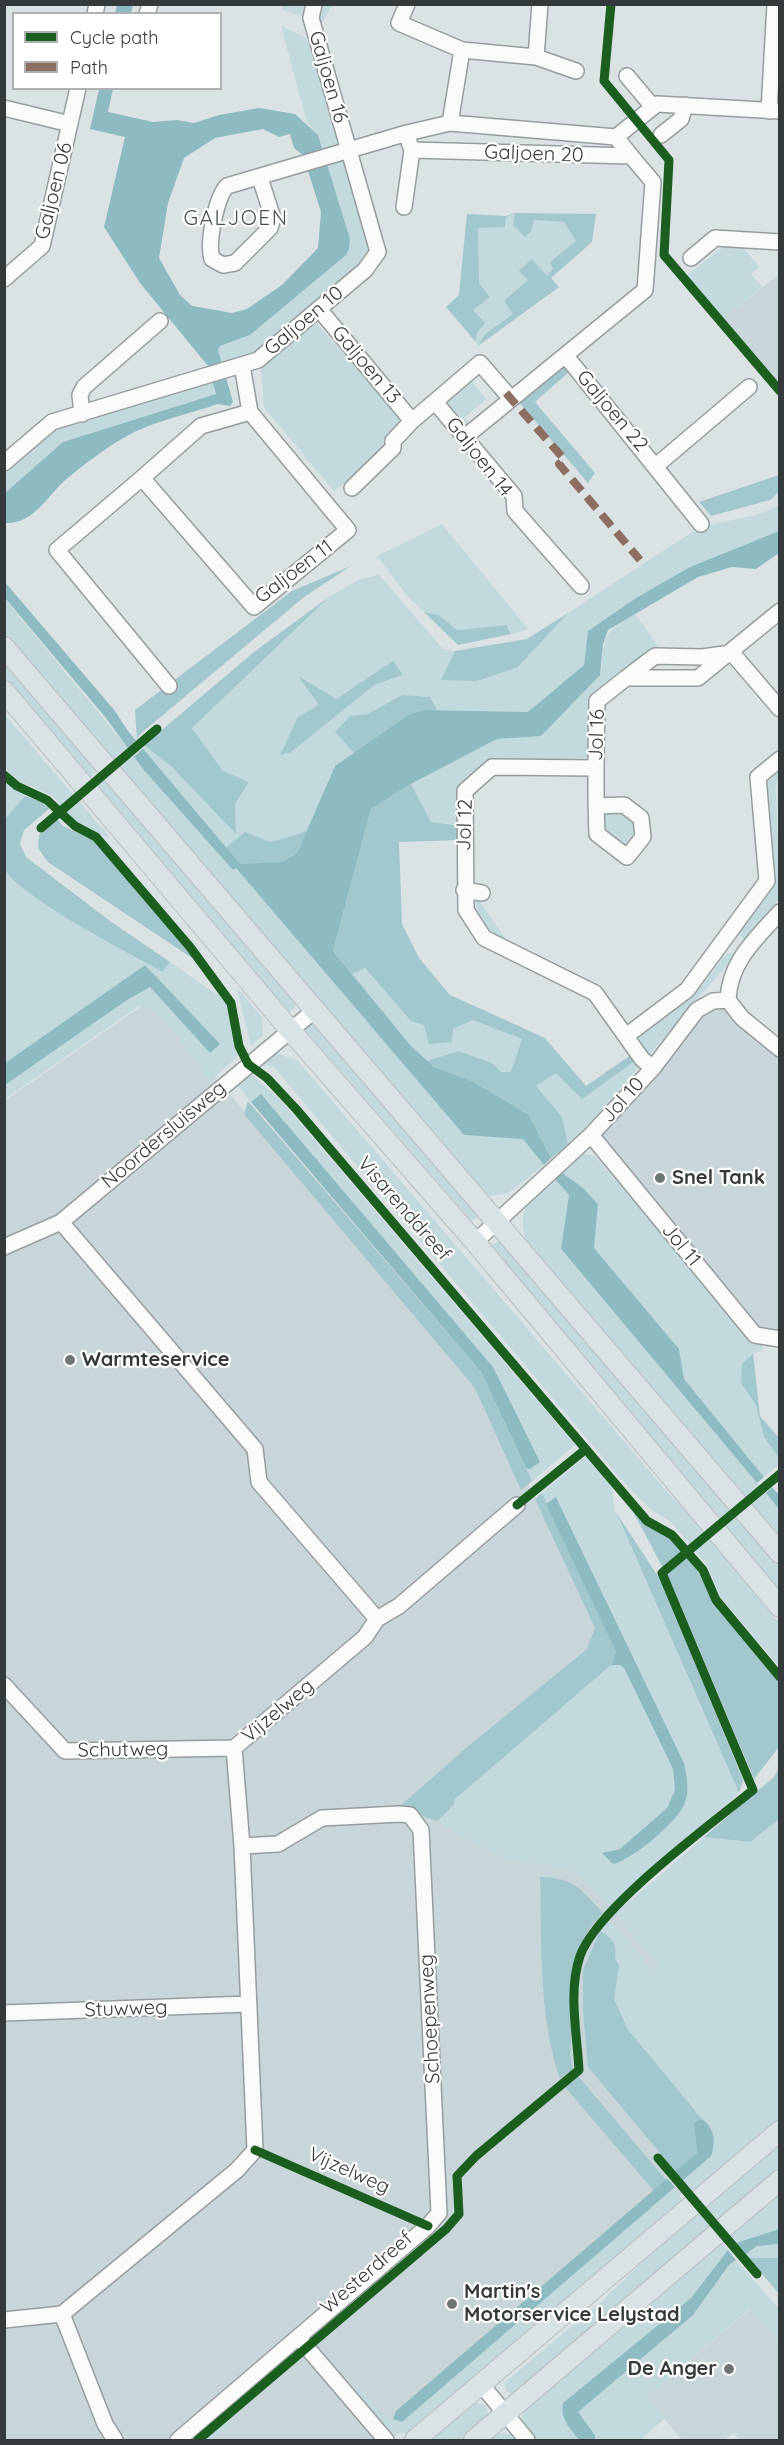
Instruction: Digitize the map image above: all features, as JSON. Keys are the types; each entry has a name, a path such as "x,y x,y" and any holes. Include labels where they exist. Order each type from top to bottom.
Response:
{"main road":[{"path":"4,647 780,1553"},
{"name":"Visarenddreef","path":"4,691 291,1031 475,1242 780,1607"},
{"path":"416,2440 780,2131"},
{"path":"474,2440 780,2180"}],"street":[{"name":"Galjoen 16","path":"314,4 311,18 349,150"},
{"path":"407,4 399,23 462,50 536,57 576,70"},
{"path":"536,57 540,4"},
{"path":"631,156 616,137 657,104 775,111 775,4"},
{"path":"450,123 462,50"},
{"path":"627,76 653,107"},
{"name":"Galjoen 06","path":"4,279 42,246 78,90"},
{"path":"662,135 681,119 685,105"},
{"path":"4,108 70,124"},
{"name":"Galjoen 20","path":"260,178 273,218 270,228 235,263 223,265 212,259 209,250 220,194 227,186 407,133 450,123 616,137"},
{"path":"405,207 412,150 407,133"},
{"name":"Galjoen 10","path":"4,463 52,423 258,360 365,270 378,252 349,150"},
{"name":"Galjoen 20","path":"412,150 631,156"},
{"name":"Galjoen 22","path":"465,437 645,290 653,182 631,156"},
{"path":"691,258 715,238 780,242"},
{"name":"Galjoen 13","path":"319,309 412,421"},
{"path":"82,414 80,395 84,387 160,321"},
{"name":"Galjoen 22","path":"566,356 657,465 701,524"},
{"name":"Galjoen 13","path":"351,489 393,448 393,441 412,421 480,363 506,393"},
{"path":"169,686 57,549 201,426 250,412 235,367"},
{"name":"Galjoen 22","path":"657,465 749,387"},
{"name":"Galjoen 14","path":"435,402 514,496 515,510 581,586"},
{"name":"Galjoen 11","path":"142,478 254,607 348,530 250,412"},
{"path":"626,678 698,678 732,653 780,611"},
{"path":"732,653 780,709"},
{"name":"Jol 16","path":"596,806 597,701 655,656 702,657 732,653"},
{"path":"626,1036 687,990 726,940 729,930 767,881 758,777 780,759"},
{"name":"Jol 12","path":"595,768 492,766 465,791 466,910 484,938 595,993 642,1059 652,1068"},
{"path":"465,890 482,893"},
{"path":"780,912 746,950 734,968 729,984 729,1000 742,1018 780,1049"},
{"path":"511,935 512,952"},
{"path":"726,940 746,950"},
{"name":"Jol 10","path":"475,1242 591,1135 652,1068 697,1010 713,1001 729,1000"},
{"name":"Noordersluisweg","path":"4,1247 61,1222 315,1010"},
{"name":"Jol 11","path":"591,1135 755,1335 780,1339"},
{"path":"61,1222 255,1449 259,1482 377,1620"},
{"name":"Vijzelweg","path":"62,2314 165,2232 237,2170 255,2150 242,1845 234,1748 365,1637 377,1620 399,1606 517,1505"},
{"name":"Schutweg","path":"4,1685 65,1751 234,1748"},
{"name":"Schoepenweg","path":"178,2440 428,2226 439,2213 421,1830 410,1815 322,1818 278,1844 242,1845"},
{"name":"Stuwweg","path":"4,2013 248,2004"},
{"path":"4,2320 62,2314 105,2424 115,2440"},
{"path":"298,2337 386,2440"},
{"path":"480,2384 527,2440"}],"shaded area":[{"path":"117,5 133,5 131,12 115,12"},
{"path":"283,5 332,5 318,30 318,22 282,10"},
{"path":"281,26 307,38 371,243 364,261 254,353 221,362 218,350 220,345 250,335 346,255 349,249 350,239 318,135 307,122"},
{"path":"99,90 113,90 108,112 153,122 177,120 194,123 219,115 259,108 295,114 318,135 350,239 349,249 346,255 250,335 220,346 218,350 233,402 230,406 218,404 131,434 76,471 25,519 5,523 4,494 63,442 216,394 208,366 140,283 104,227 125,137 90,129","holes":["263,129 279,137 290,134 294,148 303,155 321,212 318,248 282,285 247,309 232,313 192,306 180,295 159,258 168,203 184,158 215,138"]},
{"path":"515,213 531,231 533,220 564,222 577,241 550,262 553,269 547,277 520,270 529,280 513,314 485,334 478,346 475,341 473,310 490,297 479,283 478,228 505,227 506,217"},
{"path":"515,213 596,214 592,242 551,278 559,287 478,346 485,334 513,314 504,301 528,280 519,271 532,259 547,276 553,269 550,262 576,241 564,222 534,220 531,231 525,237 513,225 515,214 506,217 505,227 478,228 479,283 490,297 473,310 485,323 477,333 475,341 446,307 459,295 467,214 506,216"},
{"path":"732,240 738,241 759,267 751,274 762,287 722,319 685,277"},
{"path":"777,276 779,279 779,384 722,319"},
{"path":"315,322 405,423 383,440 388,447 334,491 264,407 261,367"},
{"path":"562,364 569,372 535,402 595,473 588,483 518,401"},
{"path":"468,377 486,399 464,418 471,426 468,428 444,399"},
{"path":"213,381 216,394 63,442 5,494 4,474 57,428"},
{"path":"779,475 779,492 770,500 711,516 699,502"},
{"path":"779,506 779,531 690,567 636,598 588,631 584,665 528,712 437,710 430,697 402,695 368,714 350,716 335,732 354,753 335,766 307,831 271,842 245,832 464,1135 523,1139 544,1165 508,1193 485,1197 118,767 144,745 171,766 236,833 235,804 249,782 223,771 192,728 329,597 360,579 379,575 443,649 455,651 441,680 518,667 568,613 700,527 756,515","holes":["393,662 401,676 374,685 355,698 298,717 336,699"]},
{"path":"442,524 528,629 511,634 505,625 457,630 439,615 424,612 408,597 377,556"},
{"path":"779,531 779,553 756,569 732,567 698,577 608,630 603,644 600,675 541,736 497,739 411,784 371,809 333,951 411,1046 434,1067 474,1082 529,1115 551,1158 544,1165 523,1139 464,1135 236,868 233,870 143,769 106,718 5,598 4,581 115,711 128,731 240,864 282,862 297,853 335,766 408,715 426,710 528,712 584,665 588,631 636,598 690,567"},
{"path":"351,566 304,597 137,739 135,710 292,591"},
{"path":"329,597 192,728 223,771 249,782 235,804 236,834 171,766 144,745 254,652"},
{"path":"4,598 127,747 113,759 5,632"},
{"path":"424,612 439,615 457,630 506,625 511,634 458,645"},
{"path":"568,613 518,667 477,681 441,680 455,651 527,639"},
{"path":"635,614 661,650 591,703 591,758 491,764 460,788 460,826 431,822 411,784 497,739 512,738 602,667 605,640 608,634"},
{"path":"393,661 403,675 374,685 291,752 280,755 298,717 319,705 298,676 336,699"},
{"path":"4,664 98,770 90,778 5,677"},
{"path":"402,695 430,697 437,710 408,715 354,753 335,732 350,716 368,714"},
{"path":"5,715 111,839 73,822 54,797 16,779 5,767"},
{"path":"779,771 776,788 779,899 746,941 738,934 739,930 772,890 763,786"},
{"path":"104,780 299,1003 289,1012 95,787"},
{"path":"5,781 25,796 5,819"},
{"path":"411,784 431,822 460,826 460,840 399,842 402,924 419,958 450,995 545,1038 586,1086 631,1055 635,1061 582,1099 556,1073 536,1086 562,1117 568,1145 551,1158 529,1115 474,1082 434,1067 427,1061 458,1051 492,1063 501,1072 511,1072 522,1039 473,1020 453,1029 452,1042 429,1044 424,1025 411,1021 365,968 352,974 333,951 371,809"},
{"path":"25,796 42,802 49,809 24,830 20,844 26,857 110,921 170,962 162,972 49,907 11,878 3,861 5,819"},
{"path":"624,810 635,819 637,841 623,852 602,835 602,812"},
{"path":"57,819 63,826 96,841 195,960 48,862 38,848 39,835"},
{"path":"307,831 297,853 282,862 233,865 222,851 245,832 271,842"},
{"path":"4,867 33,897 161,972 170,962 226,1001 238,1056 210,1081 168,1026 158,1016 139,1006 5,1099 5,1085 127,1000 150,987 210,1053 145,965 5,1063"},
{"path":"475,895 510,945 496,935 481,919"},
{"path":"737,952 649,1055 636,1036 702,986 726,954"},
{"path":"145,965 220,1044 210,1053 150,987 127,1000 5,1085 5,1063"},
{"path":"364,967 411,1021 453,1029 473,1020 522,1039 512,1072 501,1072 492,1063 458,1051 427,1061 411,1046 352,974"},
{"path":"237,988 262,1017 263,1035 251,1045"},
{"path":"711,993 779,1047 779,1338 759,1340 590,1135"},
{"path":"149,1001 477,1380 603,1635 583,1863 655,1939 765,2124 391,2440 5,2440 4,1101"},
{"path":"314,1020 481,1214 472,1221 304,1029"},
{"path":"275,1053 297,1060 725,1557 779,1623 779,1666 721,1598 708,1566 671,1522 649,1508 620,1478 274,1067 261,1064"},
{"path":"635,1061 639,1067 581,1134 568,1145 562,1117 536,1086 555,1072 582,1099"},
{"path":"250,1073 281,1101 575,1445 532,1481 526,1468 535,1467 493,1367 261,1094 251,1102 237,1084"},
{"path":"261,1094 493,1367 540,1462 530,1469 526,1468 481,1372 251,1102"},
{"path":"248,1101 481,1372 532,1481 521,1490 475,1388 244,1114"},
{"path":"581,1153 595,1156 756,1344 762,1344 763,1350 749,1355 741,1382 756,1405 764,1437 779,1458 779,1464 764,1477 684,1379 679,1349 594,1248 598,1204 583,1188 561,1172"},
{"path":"561,1172 583,1188 598,1204 594,1248 679,1349 684,1379 764,1477 757,1483 561,1249 569,1195 554,1178"},
{"path":"554,1178 569,1195 561,1250 779,1509 779,1543 527,1246 523,1222 526,1206"},
{"path":"501,1240 779,1568 779,1591 519,1284 491,1246"},
{"path":"753,1353 760,1416 779,1438 779,1458 764,1437 756,1405 741,1383 742,1364"},
{"path":"586,1456 612,1485 614,1508 739,1793 610,1907 587,1882 565,1868 520,1862 504,1857 474,1844 437,1821 453,1806 455,1799 611,1665 620,1665 624,1668 673,1769 675,1790 667,1808 620,1849 603,1853 631,1857 675,1818 686,1795 687,1780 684,1763 557,1498 546,1504 542,1493"},
{"path":"772,1487 779,1495 779,1509 766,1493"},
{"path":"542,1493 616,1652 611,1665 455,1799 453,1806 437,1821 398,1808 466,1748 587,1649 595,1628 535,1499"},
{"path":"556,1497 684,1763 686,1774 687,1794 679,1813 663,1831 642,1848 613,1864 602,1853 620,1849 667,1808 675,1790 673,1769 624,1668 620,1665 611,1665 616,1652 546,1504"},
{"path":"629,1504 646,1524 669,1535 700,1574 714,1603 776,1677 779,1685 779,1747 754,1779 672,1585"},
{"path":"617,1514 663,1584 743,1780 739,1793"},
{"path":"779,1767 779,1819 750,1842 704,1837 775,1776"},
{"path":"779,1819 779,2122 695,2195 683,2180 711,2156 711,2126 702,2119 628,2030 614,1999 619,1966 615,1959 616,1942 598,1929 608,1920 653,1970 659,1964 615,1914 704,1837 750,1842"},
{"path":"540,1877 561,1879 576,1886 603,1913 592,1925 584,1939 574,1968 571,2000 573,2069 560,2079 548,2030 542,1980"},
{"path":"600,1931 615,1945 615,1959 619,1966 614,1999 628,2030 702,2119 694,2122 697,2153 676,2172 588,2067 583,2010 583,1970"},
{"path":"578,2076 667,2181 654,2191 565,2087"},
{"path":"702,2119 712,2131 714,2145 711,2156 402,2422 393,2419 396,2411 697,2153 694,2122"},
{"path":"779,2142 779,2167 513,2394 507,2392 504,2383 601,2302 670,2236"},
{"path":"673,2188 684,2201 409,2433 389,2429 380,2424 365,2410 345,2385 347,2380 353,2387 357,2384 382,2413 395,2421 402,2422"},
{"path":"779,2191 779,2229 736,2243 728,2234"},
{"path":"779,2229 779,2244 757,2246 746,2254 736,2243"},
{"path":"720,2241 728,2250 691,2298 563,2403 565,2421 579,2440 535,2440 522,2424 524,2406"},
{"path":"779,2244 779,2258 749,2258 746,2254 757,2246"},
{"path":"728,2250 736,2260 729,2265 693,2315 578,2412 595,2435 595,2440 579,2440 564,2419 563,2403 691,2298"},
{"path":"749,2258 779,2258 779,2294"},
{"path":"736,2260 779,2309 779,2342 750,2308 647,2397 665,2418 640,2440 595,2440 595,2435 578,2412 693,2315 729,2265"},
{"path":"380,2278 384,2278 316,2336 315,2331"},
{"name":"De Anger","path":"751,2308 779,2342 779,2440 740,2440 734,2433 724,2440 682,2440 647,2397"},
{"path":"476,2403 485,2405 490,2417 463,2440 427,2440 470,2405"},
{"path":"227,2420 231,2424 211,2440 203,2440"},
{"path":"493,2433 513,2434 518,2440 484,2440"}],"pier":[{"path":"139,738 145,747 132,758 125,750"},
{"path":"674,2170 685,2183 677,2189 666,2177"}],"marked path":[{"path":"506,393 564,459 559,464 640,560"}],"cycle path":[{"path":"611,4 604,81 669,160 664,255 780,391"},
{"path":"41,828 157,729"},
{"path":"4,775 17,786 47,800 75,826 96,837 190,947 231,1003 239,1046 248,1064 267,1078 296,1109 647,1521 672,1535 703,1570 716,1600 780,1677"},
{"path":"517,1505 586,1449"},
{"name":"Westerdreef","path":"198,2440 446,2229 459,2214 457,2176 476,2156 579,2070 574,1983 580,1956 591,1937 608,1915 657,1868 753,1790 662,1573 780,1474"},
{"name":"Westerdreef","path":"255,2150 428,2226"},
{"path":"658,2158 757,2274"}],"place":[{"name":"Snel Tank","path":"660,1178"},
{"name":"Warmteservice","path":"70,1360"},
{"name":"Martin's Motorservice Lelystad","path":"452,2304"},
{"name":"De Anger","path":"729,2369"}],"district":[{"name":"GALJOEN","path":"236,219"}]}
